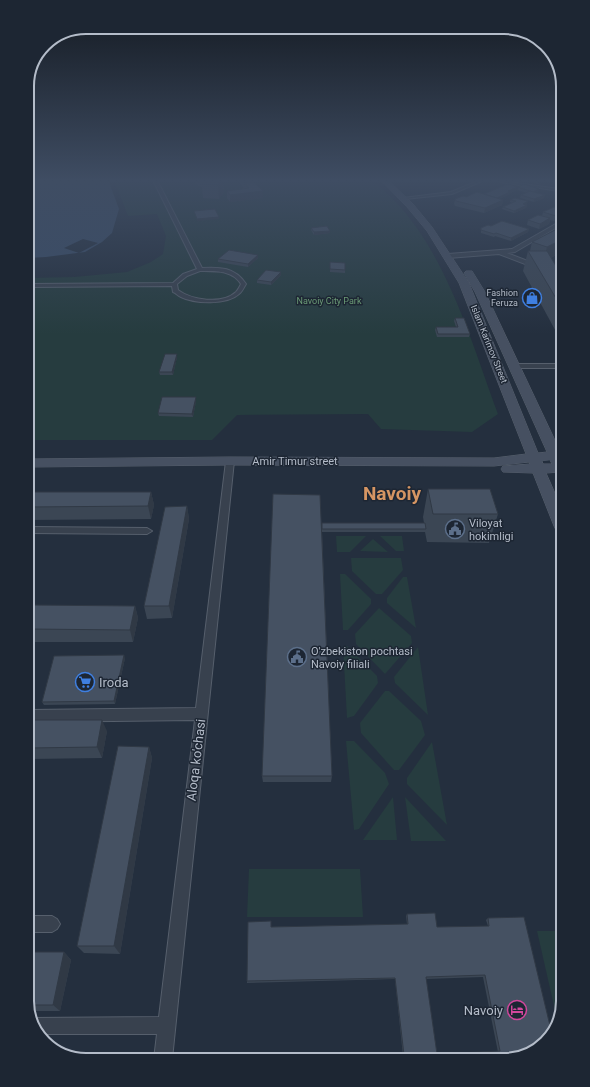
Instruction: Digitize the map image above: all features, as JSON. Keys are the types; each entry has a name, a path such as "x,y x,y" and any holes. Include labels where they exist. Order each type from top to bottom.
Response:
{"main road":[{"name":"Islam Karimov Street","path":"432,233 448,256 469,295 556,513"},
{"name":"Islam Karimov Street","path":"443,233 480,292 514,366 556,451"},
{"name":"Amir Timur street","path":"34,466 229,465 491,470 536,463 556,456"},
{"name":"Amir Timur street","path":"536,463 556,466"}],"street":[{"path":"181,233 200,270"},
{"path":"448,256 513,251 544,233"},
{"path":"500,253 556,274"},
{"path":"34,286 174,284 183,275 200,270 222,270 232,273 241,278 244,284 240,291 221,300 197,301 178,294 174,284"},
{"path":"514,366 556,366"},
{"name":"Aloqa ko'chasi","path":"164,1053 229,465"},
{"path":"34,530 147,531"},
{"path":"34,716 202,714"},
{"path":"34,924 52,924"},
{"path":"40,1026 167,1025"}],"green space":[{"name":"Navoiy City Park","path":"165,233 420,233 451,289 464,320 498,414 472,432 381,429 368,414 237,415 212,440 34,440 34,278 74,277 127,272 151,262 163,254 166,236"},
{"path":"336,536 366,536 350,552 337,552"},
{"path":"380,536 402,536 404,551 396,551"},
{"path":"373,539 388,552 360,551"},
{"path":"351,558 401,558 403,570 382,594 376,594 352,571"},
{"path":"340,574 345,574 371,599 371,604 348,630 343,630"},
{"path":"403,577 407,577 416,628 387,603 387,598"},
{"path":"379,608 411,636 412,643 385,674 356,644 355,634"},
{"path":"343,646 347,646 377,676 378,683 354,716 347,718"},
{"path":"418,647 428,715 395,683 394,677"},
{"path":"385,691 389,691 421,721 425,735 399,770 394,770 361,733 360,723"},
{"path":"346,741 354,741 385,773 389,784 359,829 354,830"},
{"path":"432,742 447,825 407,784 407,778"},
{"path":"393,797 397,840 363,840"},
{"path":"405,797 446,841 411,841"},
{"path":"249,869 360,869 363,917 247,917"},
{"path":"537,931 556,931 555,1011"}],"water":[{"path":"34,233 112,233 102,242 85,252 34,258"}],"pier":[{"path":"83,239 98,243 79,253 64,248"}],"building":[{"path":"490,233 522,233 511,238 496,233"},
{"path":"550,233 556,233 556,242 547,247 532,242"},
{"path":"229,250 258,255 248,264 218,259"},
{"path":"528,251 547,251 556,266 556,298"},
{"path":"330,262 345,263 345,270 330,269"},
{"path":"266,270 281,272 271,282 257,280"},
{"path":"455,318 464,318 470,334 438,334 436,327 458,327"},
{"path":"165,354 177,354 172,372 159,372"},
{"path":"162,397 196,397 192,414 158,413"},
{"path":"428,489 490,489 498,514 433,514"},
{"path":"34,492 151,492 148,506 34,507"},
{"name":"O'zbekiston pochtasi Navoiy filiali","path":"273,494 320,495 332,776 262,776"},
{"path":"187,506 169,606 144,606 165,507"},
{"path":"322,523 425,523 426,529 322,529"},
{"path":"34,605 135,606 130,630 34,629"},
{"name":"Iroda","path":"124,655 114,701 42,702 54,656"},
{"path":"34,720 102,720 97,747 34,748"},
{"path":"118,746 149,747 114,946 77,946"},
{"name":"Navoiy","path":"435,913 437,927 489,926 488,918 524,917 550,1026 541,1038 530,1046 514,1052 458,1053 500,1051 485,975 426,977 437,1053 404,1053 395,978 247,981 248,922 271,921 271,927 408,924 407,914"},
{"path":"34,952 64,952 53,1005 34,1005"}],"place":[{"name":"Fashion Feruza","path":"532,298"},
{"name":"Viloyat hokimligi","path":"455,529"},
{"name":"O'zbekiston pochtasi Navoiy filiali","path":"297,657"},
{"name":"Iroda","path":"85,682"},
{"name":"Navoiy","path":"517,1010"}],"district":[{"name":"Navoiy","path":"392,493"}]}
